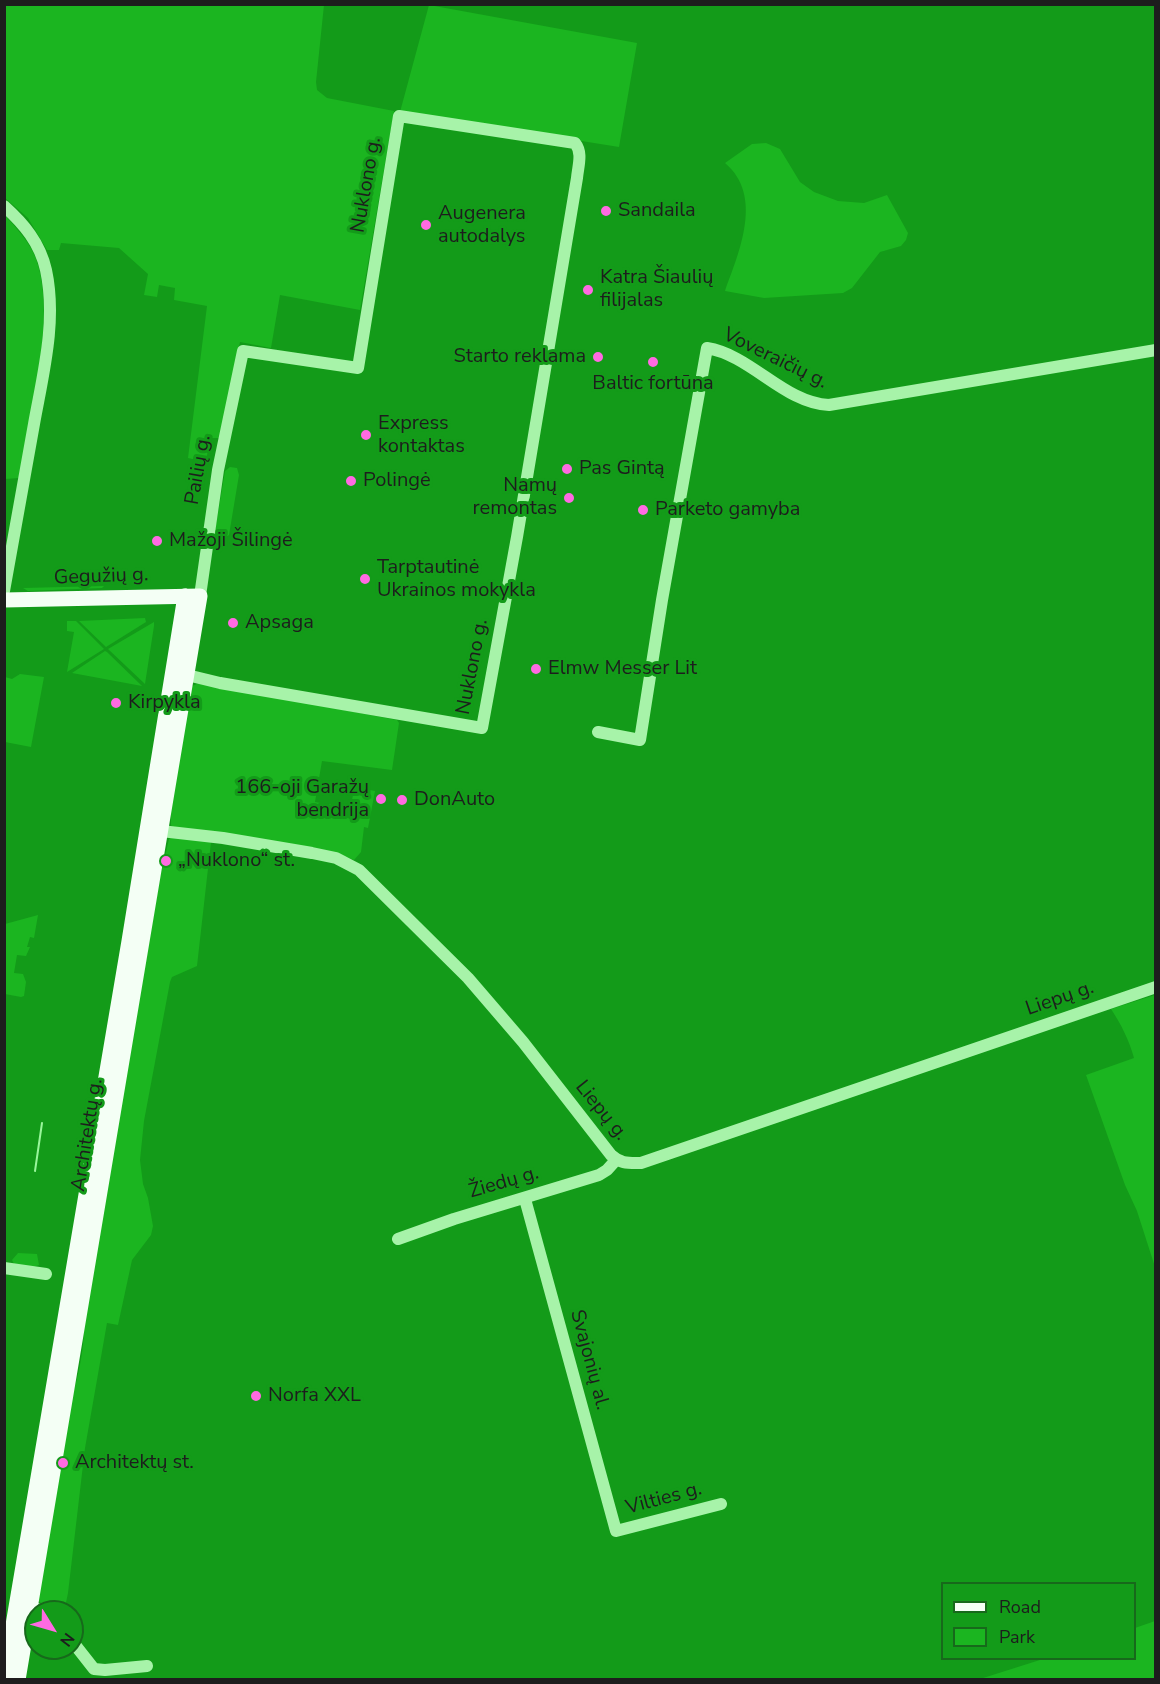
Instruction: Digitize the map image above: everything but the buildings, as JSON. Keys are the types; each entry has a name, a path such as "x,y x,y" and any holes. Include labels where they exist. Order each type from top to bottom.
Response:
{"main road":[{"name":"Architektų g.","path":"132,962 161,831 187,675 192,596"},
{"name":"Architektų g.","path":"18,1680 27,1599 192,596"},
{"name":"Gegužių g.","path":"4,600 192,596"},
{"name":"Architektų g.","path":"4,1678 27,1599"}],"street":[{"name":"Nuklono g.","path":"187,675 219,683 482,728 519,526 577,178 579,148 575,143 399,116 358,368 243,351"},
{"path":"4,206 27,229 42,257 48,281 50,310 46,356 4,591"},
{"name":"Voveraičių g.","path":"598,732 640,740 664,588 707,348 730,354 810,402 829,405 1155,350"},
{"name":"Pailių g.","path":"192,596 243,351"},
{"name":"Liepų g.","path":"161,831 223,838 312,853 336,858 359,870 468,978 523,1042 616,1160 627,1164 641,1163 1155,987"},
{"name":"Žiedų g.","path":"398,1239 453,1219 599,1175 616,1160"},
{"name":"Svajonių al.","path":"525,1198 616,1531"},
{"path":"4,1268 46,1274"},
{"name":"Vilties g.","path":"616,1531 721,1503"},
{"path":"84,1658 94,1669 147,1666"}],"green space":[{"path":"5,5 324,5 317,90 327,98 394,111 360,310 280,295 271,348 240,342 221,438 212,438 205,462 188,458 207,306 174,300 175,288 159,285 157,297 144,295 148,274 119,248 61,243 59,250 47,250 28,218 5,198"},
{"path":"429,5 637,43 619,147 400,112"},
{"path":"766,143 780,149 800,182 814,192 838,201 864,203 887,195 908,233 906,240 901,246 880,252 852,288 843,293 764,298 725,291 741,242 746,208 737,176 725,163 752,144"},
{"path":"4,214 22,235 36,259 42,282 44,309 40,368 19,478 5,479"},
{"path":"230,467 237,468 239,475 229,535 215,544 213,543 225,471"},
{"path":"104,586 102,588 28,591 23,588"},
{"path":"145,618 146,622 106,647 79,621"},
{"path":"67,621 76,621 104,649 67,672 74,632 67,631"},
{"path":"154,622 154,626 145,684 108,649"},
{"path":"105,651 107,652 142,686 72,673"},
{"path":"20,674 44,677 31,747 5,742 5,677 12,679"},
{"path":"199,683 397,720 399,723 392,770 322,761 315,802 350,808 355,787 375,791 368,828 364,827 361,852 354,860 344,856 173,828 171,803 190,687"},
{"path":"174,836 211,842 197,966 172,977 170,982 144,1121 140,1160 153,1226 151,1235 132,1260 118,1325 107,1323 85,1448 67,1600 38,1600 72,1397 81,1361 84,1325 160,877 169,839"},
{"path":"38,915 34,938 30,937 27,947 30,947 26,956 17,955 14,973 23,974 26,982 24,996 5,994 5,924"},
{"path":"1155,995 1155,1267 1137,1211 1125,1185 1086,1075 1134,1058 1124,1032 1111,1009"},
{"path":"18,1253 37,1254 39,1265 34,1267 14,1264 12,1260"},
{"path":"1155,1621 1155,1679 980,1679 1040,1660 1136,1660 1136,1628"}],"waterway":[{"path":"35,1171 42,1123"}],"place":[{"name":"Sandaila","path":"606,211"},
{"name":"Augenera autodalys","path":"426,225"},
{"name":"Katra Šiaulių filijalas","path":"588,290"},
{"name":"Starto reklama","path":"598,357"},
{"name":"Baltic fortūna","path":"653,362"},
{"name":"Express kontaktas","path":"366,435"},
{"name":"Pas Gintą","path":"567,469"},
{"name":"Polingė","path":"351,481"},
{"name":"Namų remontas","path":"569,498"},
{"name":"Parketo gamyba","path":"643,510"},
{"name":"Mažoji Šilingė","path":"157,541"},
{"name":"Tarptautinė Ukrainos mokykla","path":"365,579"},
{"name":"Apsaga","path":"233,623"},
{"name":"Elmw Messer Lit","path":"536,669"},
{"name":"Kirpykla","path":"116,703"},
{"name":"166-oji Garažų bendrija","path":"381,799"},
{"name":"DonAuto","path":"402,800"},
{"name":"„Nuklono“ st.","path":"166,861"},
{"name":"Norfa XXL","path":"256,1396"},
{"name":"Architektų st.","path":"63,1463"}]}
